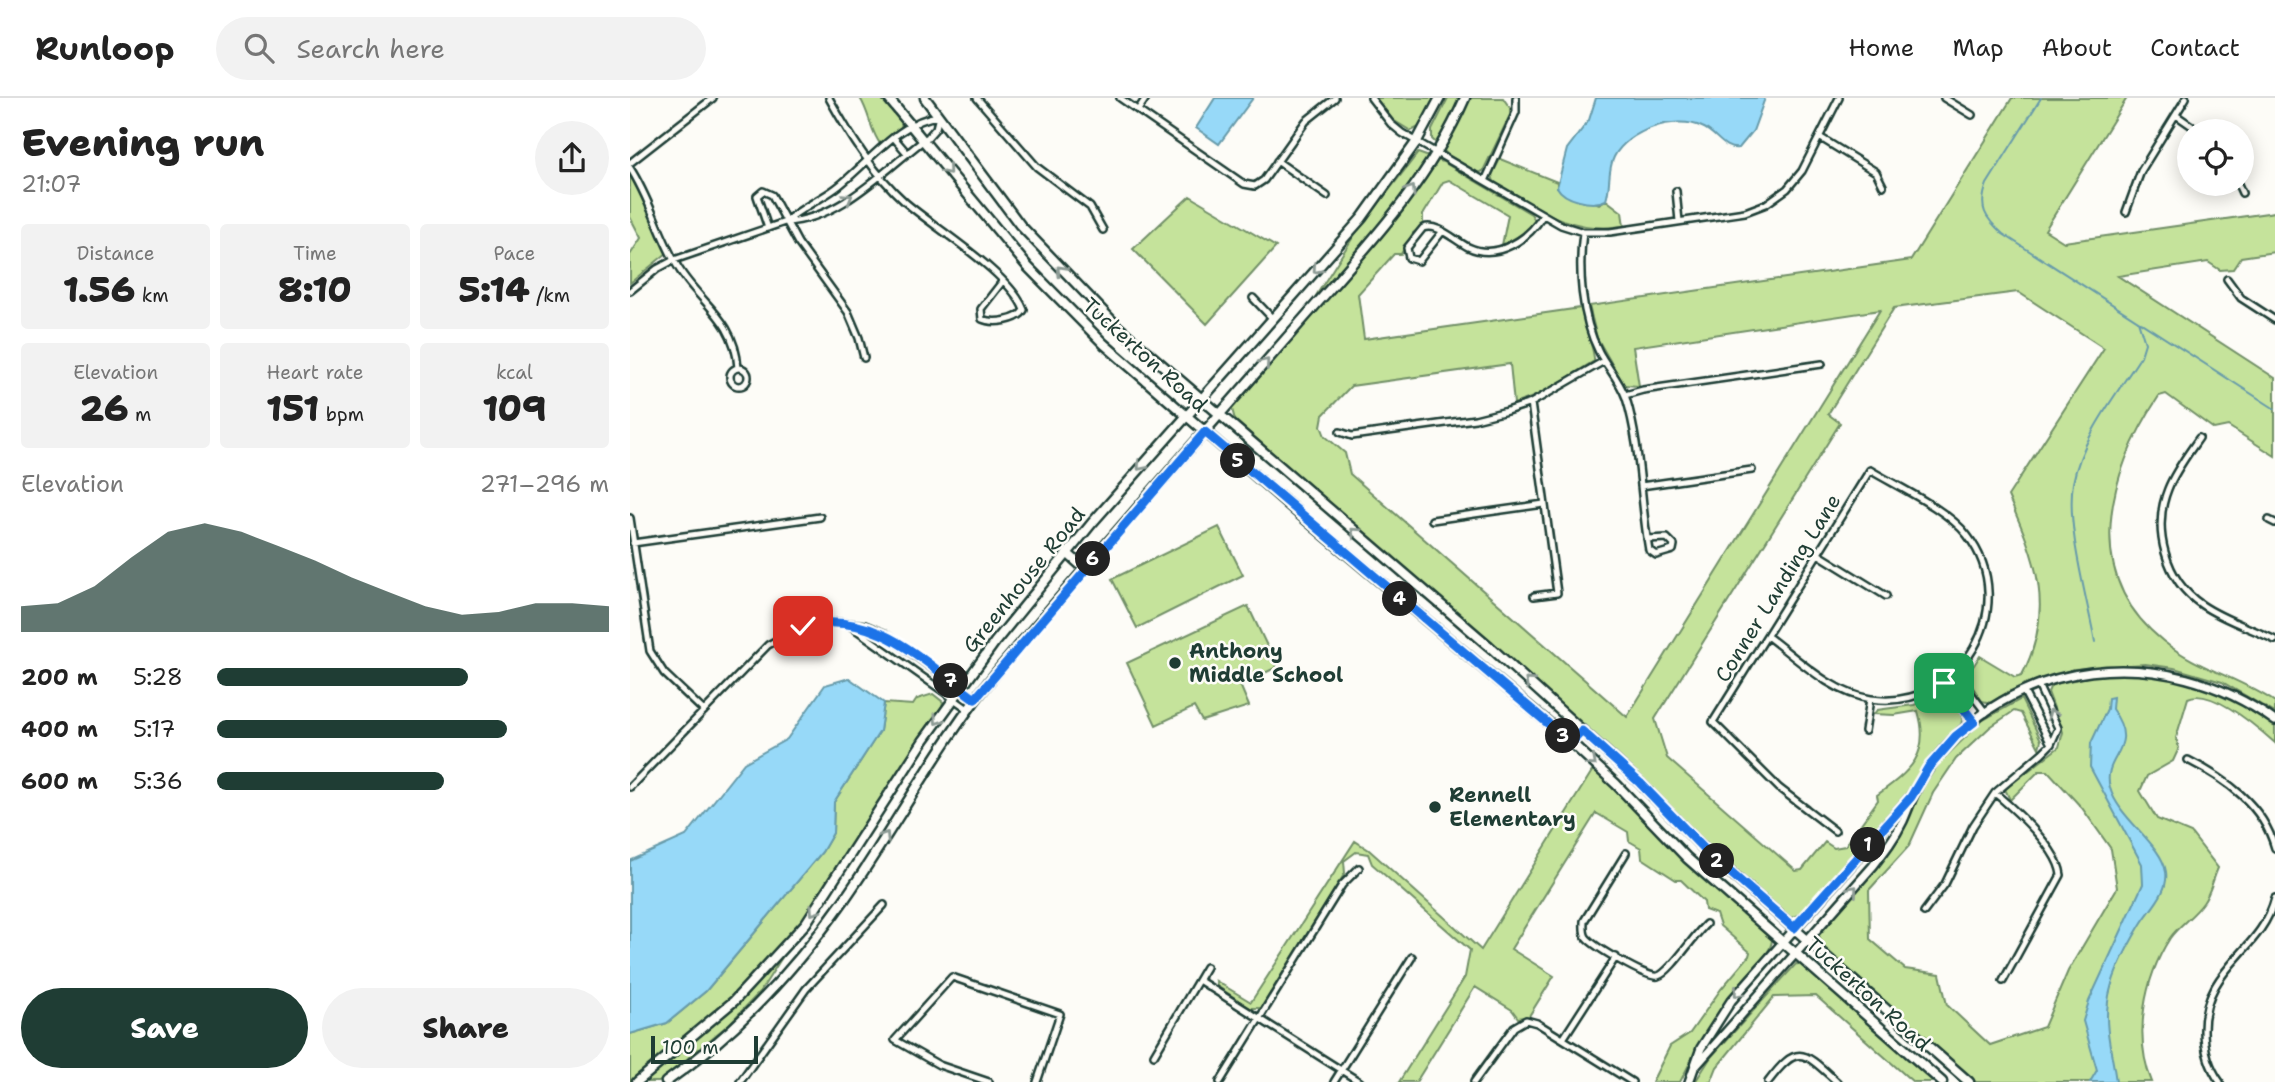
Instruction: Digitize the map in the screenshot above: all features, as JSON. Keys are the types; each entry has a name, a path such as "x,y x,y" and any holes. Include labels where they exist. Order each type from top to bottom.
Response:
{"main road":[{"name":"Tuckerton Road","path":"888,98 1068,310 1205,432 1571,743 1616,784 1695,866 1942,1082"},
{"name":"Tuckerton Road","path":"925,98 995,195 1047,256 1118,327 1489,646 1640,783 1708,853 1969,1082"},
{"name":"Greenhouse Road","path":"637,1082 701,1031 777,957 806,923 960,688 1067,553 1362,218 1417,141 1440,98"},
{"name":"Greenhouse Road","path":"666,1082 769,992 828,922 975,699 1085,569 1367,251 1436,152 1465,98"},
{"path":"1067,553 1085,569"},
{"path":"1571,743 1582,731"},
{"path":"851,856 866,866"}],"street":[{"path":"713,98 630,166 674,260 733,339 738,368"},
{"path":"829,98 868,161 880,175 905,202 974,254 1002,282 1024,310 1017,317 988,322 982,319 981,309 1002,282"},
{"path":"977,98 1037,167 1090,207 1104,230"},
{"path":"1120,98 1244,184 1255,186 1264,180 1306,121 1335,98"},
{"path":"1138,110 1146,98"},
{"path":"1371,98 1391,124 1417,141 1543,215 1583,232 1610,232 1745,212 1766,204 1787,189 1802,171 1839,98"},
{"path":"1485,181 1516,112 1516,98"},
{"path":"1944,98 1972,115"},
{"path":"2126,212 2141,170 2186,98"},
{"path":"2176,115 2182,119"},
{"path":"630,291 657,269 674,260 785,222 824,197 911,126 926,117 939,116 936,128 880,175 829,209 799,221 785,222"},
{"path":"1821,138 1876,172 1883,186"},
{"path":"895,139 906,153"},
{"path":"1277,161 1327,196"},
{"path":"768,228 757,202 757,196 764,191 772,195 785,222 848,312 864,358"},
{"path":"1676,191 1679,221"},
{"path":"1443,232 1424,258 1419,261 1409,258 1407,248 1423,228 1434,227 1443,232 1471,248 1482,251 1520,243 1534,232 1543,215"},
{"path":"1583,232 1579,258 1587,318 1592,340 1625,395 1647,539 1652,554 1669,554 1673,550 1674,545 1667,538 1647,539"},
{"path":"2227,279 2241,298 2275,320"},
{"path":"1253,298 1273,319"},
{"path":"1340,432 1352,436 1475,419 1531,404 1604,361"},
{"path":"1625,395 1643,390 1822,364"},
{"path":"1531,404 1557,593 1534,596"},
{"path":"2199,438 2172,481 2162,512 2163,544 2170,568 2187,591 2203,605 2275,640"},
{"path":"1641,486 1752,470"},
{"name":"Conner Landing Lane","path":"1835,831 1780,788 1713,722 1870,470 1953,522 1977,550 1988,588 1988,608 1976,646 1956,674"},
{"path":"1432,520 1544,504"},
{"path":"632,543 820,517"},
{"path":"630,518 650,651 664,673 704,711"},
{"path":"2269,520 2275,523"},
{"path":"1818,554 1886,596"},
{"path":"630,787 779,637 820,622 864,625 900,645 975,699"},
{"path":"848,624 968,709"},
{"path":"1768,636 1838,688 1870,699 1904,699 1944,683 1956,674 1986,713"},
{"path":"891,655 900,645"},
{"path":"1689,1082 1701,1048 1721,1015 1794,928 1911,797 1928,768 1956,736 1986,713 2038,685 2088,671 2130,669 2173,673 2213,685 2252,704 2275,721"},
{"path":"1944,683 1974,722"},
{"path":"1924,912 1945,884 1973,825 1995,793 2051,744 2058,728 2038,685"},
{"path":"2024,692 2051,744"},
{"path":"1865,731 1870,699"},
{"path":"2188,760 2218,775 2239,792 2257,812 2272,835 2275,848"},
{"path":"1995,793 2017,813 2057,860 2061,875 2003,981"},
{"path":"1696,1066 1885,850 1903,821 1911,797"},
{"path":"1626,853 1586,917 1583,929 1591,942 1644,974 1659,976 1706,924"},
{"path":"1220,1082 1342,885 1359,868"},
{"path":"2220,1082 2206,1052 2204,1013 2213,986 2268,919 2275,898"},
{"path":"740,1082 806,989 884,905"},
{"path":"2268,919 2275,922"},
{"path":"1334,1082 1412,957"},
{"path":"1563,1040 1616,957"},
{"path":"1154,1055 1206,967"},
{"path":"989,1082 939,1065 895,1040 952,977 1060,1014 1037,1082"},
{"path":"1200,981 1360,1082"},
{"path":"1474,1082 1518,1023 1534,1021 1632,1082"},
{"path":"1768,1082 1789,1056 1796,1054 1810,1057 1838,1082"}],"green space":[{"path":"860,98 885,98 902,120 901,128 881,145 874,134"},
{"path":"1375,98 1435,98 1419,127 1411,131 1393,120"},
{"path":"1448,98 1503,98 1510,108 1510,115 1483,171 1479,173 1447,154 1432,139 1432,130"},
{"path":"2012,98 2127,98 2045,230 2064,242 2275,212 2275,252 2241,257 2233,269 2220,270 2208,262 2118,276 2275,378 2275,456 2228,426 2214,429 2166,394 2159,396 2127,457 2116,489 2111,522 2112,554 2120,585 2137,614 2163,641 2176,650 2275,702 2275,713 2222,682 2174,668 2145,664 2075,669 2035,681 1992,703 1982,701 1966,677 1980,656 2015,677 2022,675 2038,628 2040,606 2034,563 2008,496 2104,348 2018,292 1894,308 1828,414 1840,423 1655,719 1667,758 1796,871 1802,870 1825,842 1834,848 1845,846 1878,800 1877,795 1899,778 1915,760 1922,739 1918,711 1894,715 1874,714 1877,710 1914,705 1943,694 1949,697 1963,716 1961,726 1937,751 1905,795 1800,914 1791,918 1709,847 1611,749 1235,420 1232,409 1278,356 1355,234 1418,153 1443,162 1531,214 1535,220 1530,230 1502,245 1508,215 1449,180 1443,182 1423,215 1423,226 1413,233 1401,254 1394,254 1358,294 1364,339 1581,308 1594,361 1541,394 1514,404 1510,364 1351,386 1323,415 1321,426 1325,436 1345,453 1350,474 1627,717 1880,310 1633,347 1639,386 1624,385 1597,338 1589,306 1911,260"},
{"path":"1500,159 1557,182 1557,187 1599,204 1606,200 1622,212 1624,226 1604,228 1571,223 1540,210 1494,182 1492,175"},
{"path":"630,175 654,220 667,253 630,283 630,255 641,238 630,217"},
{"path":"1190,196 1276,247 1207,324 1133,249"},
{"path":"1219,527 1243,575 1137,628 1112,579"},
{"path":"1248,606 1277,667 1240,685 1249,706 1202,721 1194,707 1156,725 1127,663"},
{"path":"2125,672 2183,679 2232,697 2275,724 2275,743 2221,703 2198,696 2188,698 2176,738 2179,748 2173,761 2147,776 2140,791 2157,819 2191,833 2218,868 2203,903 2170,938 2148,990 2142,1027 2146,1065 2152,1082 1976,1082 1823,948 1819,935 1888,854 1922,788 1939,763 1983,720 2021,699 2041,740 2039,748 2021,713 2014,711 1990,727 1956,759 1933,793 1909,846 1869,890 1870,939 1905,969 1940,974 1947,1005 1990,1045 2044,1027 2068,971 2117,888 2111,849 2082,808 2048,771 2039,771 2010,800 2005,789 2059,747 2063,732 2048,692 2051,685"},
{"path":"933,694 943,702 942,706 760,992 729,1024 659,1082 630,1082 630,1034 667,1023 706,991 822,852 833,833 834,802 880,731 884,703 913,705 917,699"},
{"path":"1594,768 1680,856 1772,940 1765,956 1716,1016 1680,1082 1652,1082 1670,1046 1690,1033 1750,952 1720,926 1716,914 1705,910 1704,902 1681,880 1676,880 1642,858 1641,848 1629,841 1628,832 1596,813 1511,949 1554,976 1529,1016 1518,1018 1512,1010 1475,987 1416,1082 1399,1082 1465,977 1470,950 1372,864 1368,854 1356,852 1344,861 1345,873 1261,1008 1250,1008 1217,986 1216,981 1251,1002 1355,841 1369,850 1481,950"},
{"path":"1796,964 1803,965 1935,1082 1913,1082 1816,996 1774,997 1717,1067 1711,1082 1695,1082 1711,1057"}],"water":[{"path":"1215,98 1253,98 1219,144 1196,128"},
{"path":"1596,98 1765,98 1753,131 1739,148 1724,144 1707,130 1691,123 1666,124 1640,133 1620,148 1614,157 1606,200 1593,203 1572,199 1557,187 1567,149 1589,120"},
{"path":"849,678 884,703 880,731 834,802 833,833 822,852 706,991 667,1023 630,1034 630,861 686,836 744,763 787,739 825,685"},
{"path":"2113,697 2112,709 2123,734 2111,768 2110,788 2122,810 2163,861 2166,879 2162,893 2125,952 2110,992 2107,1022 2116,1082 2090,1082 2097,1070 2083,1021 2089,1001 2143,884 2142,864 2090,767 2091,743 2107,709 2108,698"}],"waterway":[{"path":"2041,98 1987,184 1983,206 1992,223 2003,234 2275,409"},
{"path":"2095,642 2072,520 2073,483 2077,466 2092,433 2141,356 2145,343 2138,321"}],"place":[{"name":"Anthony Middle School","path":"1175,663"},
{"name":"Rennell Elementary","path":"1435,807"}],"route":[{"path":"803,626 836,621 864,625 884,633 975,699 1205,432 1571,743 1582,731 1640,783 1708,853 1794,928 1911,797 1928,768 1956,736 1974,722 1944,683"}]}
